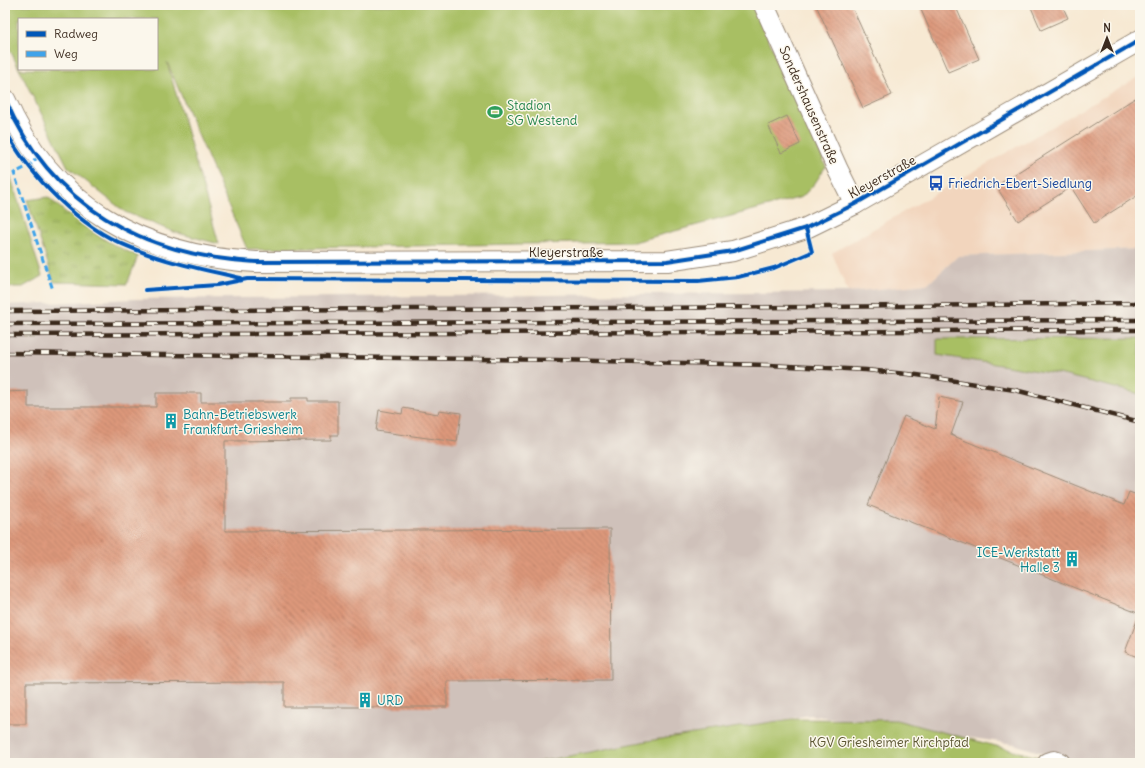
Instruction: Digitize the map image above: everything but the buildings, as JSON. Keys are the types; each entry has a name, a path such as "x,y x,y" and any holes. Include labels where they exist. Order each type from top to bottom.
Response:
{"street":[{"name":"Sondershausenstraße","path":"764,5 838,170 855,204"},
{"name":"Kleyerstraße","path":"5,99 31,150 72,193 106,219 132,233 163,246 223,260 280,262 667,261 732,251 806,228 855,204 1140,40"},
{"path":"1048,763 1054,761 1060,763"}],"shaded area":[{"path":"1140,76 1140,249 958,256 928,284 848,292 832,253"},
{"path":"1140,249 1140,763 1073,763 1014,744 810,715 531,763 5,763 5,305 135,299 848,292 928,284 958,256"}],"green space":[{"name":"Stadion SG Westend","path":"5,5 753,5 826,166 815,183 802,197 634,242 247,249 167,62 219,244 174,232 125,212 68,167 20,70 158,70 158,18 18,18 18,67 5,39"},
{"path":"5,159 42,276 23,287 5,287"},
{"path":"48,197 90,231 138,256 127,284 54,282 27,200"},
{"path":"1140,338 1140,394 1063,375 937,355 937,339"},
{"name":"KGV Griesheimer Kirchpfad","path":"792,719 896,720 1042,758 1024,763 533,763 647,741"}],"railway":[{"path":"5,311 824,307 1140,303"},
{"path":"5,324 1140,320"},
{"path":"5,335 1140,330"},
{"path":"5,353 556,360 769,365 866,370 917,375 1015,390 1140,422"}],"marked path":[{"path":"38,157 29,166 14,173 53,290"},
{"path":"1048,763 1054,761 1060,763"}],"cycle path":[{"path":"5,99 24,136 48,169 75,196 105,218 139,236 176,249 215,258 256,262 667,261 733,251 806,228 855,204 1140,40"},
{"path":"5,129 22,157 42,182 74,213 100,232 141,252 241,278"},
{"path":"145,290 217,285 247,279 698,281 738,277 774,268 812,252 806,228"}],"place":[{"name":"Stadion SG Westend","path":"495,112"},
{"name":"Friedrich-Ebert-Siedlung","path":"936,183"},
{"name":"Bahn-Betriebswerk Frankfurt-Griesheim","path":"171,421"},
{"name":"ICE-Werkstatt Halle 3","path":"1072,559"},
{"name":"URD","path":"365,700"}]}
